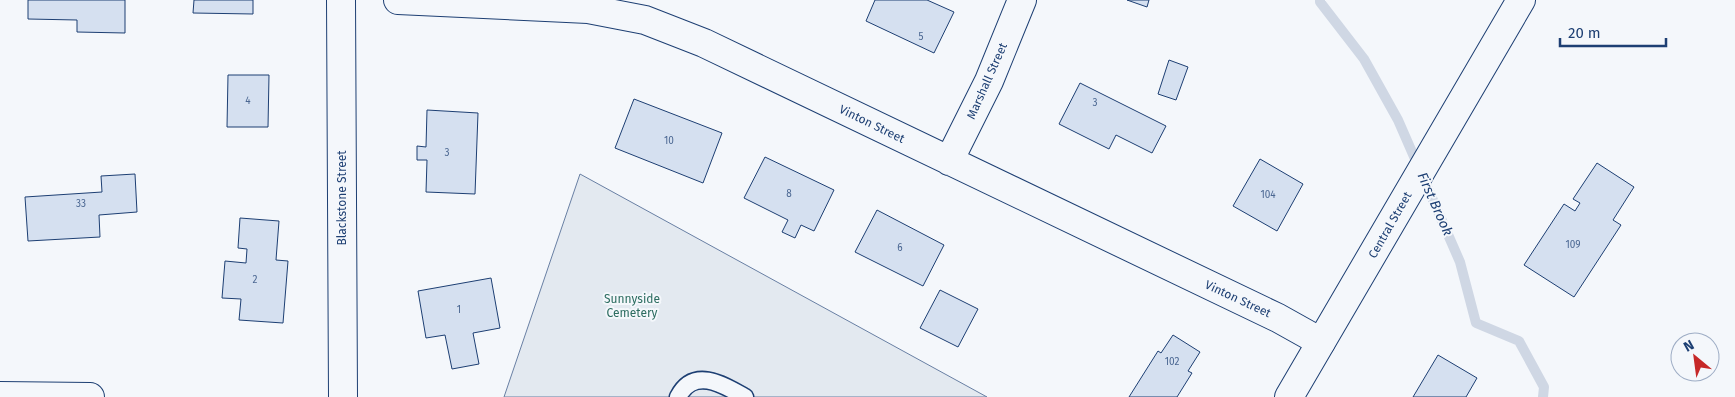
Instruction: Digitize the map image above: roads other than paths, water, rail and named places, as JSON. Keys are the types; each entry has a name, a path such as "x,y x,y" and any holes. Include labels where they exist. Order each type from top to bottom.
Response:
{"street":[{"name":"Blackstone Street","path":"342,0 343,397"},
{"name":"Vinton Street","path":"398,0 588,9 645,20 704,42 1278,318 1321,342"},
{"name":"Marshall Street","path":"949,161 989,80 1022,0"},
{"name":"Central Street","path":"1289,397 1521,0"},
{"path":"0,396 90,397"}],"lane":[{"path":"678,397 691,383 704,380 719,382 745,397"}],"waterway":[{"name":"First Brook","path":"1320,0 1364,59 1398,120 1460,262 1476,323 1519,341 1544,387 1543,397"}],"park label":[{"name":"Sunnyside Cemetery","path":"632,306"}]}
